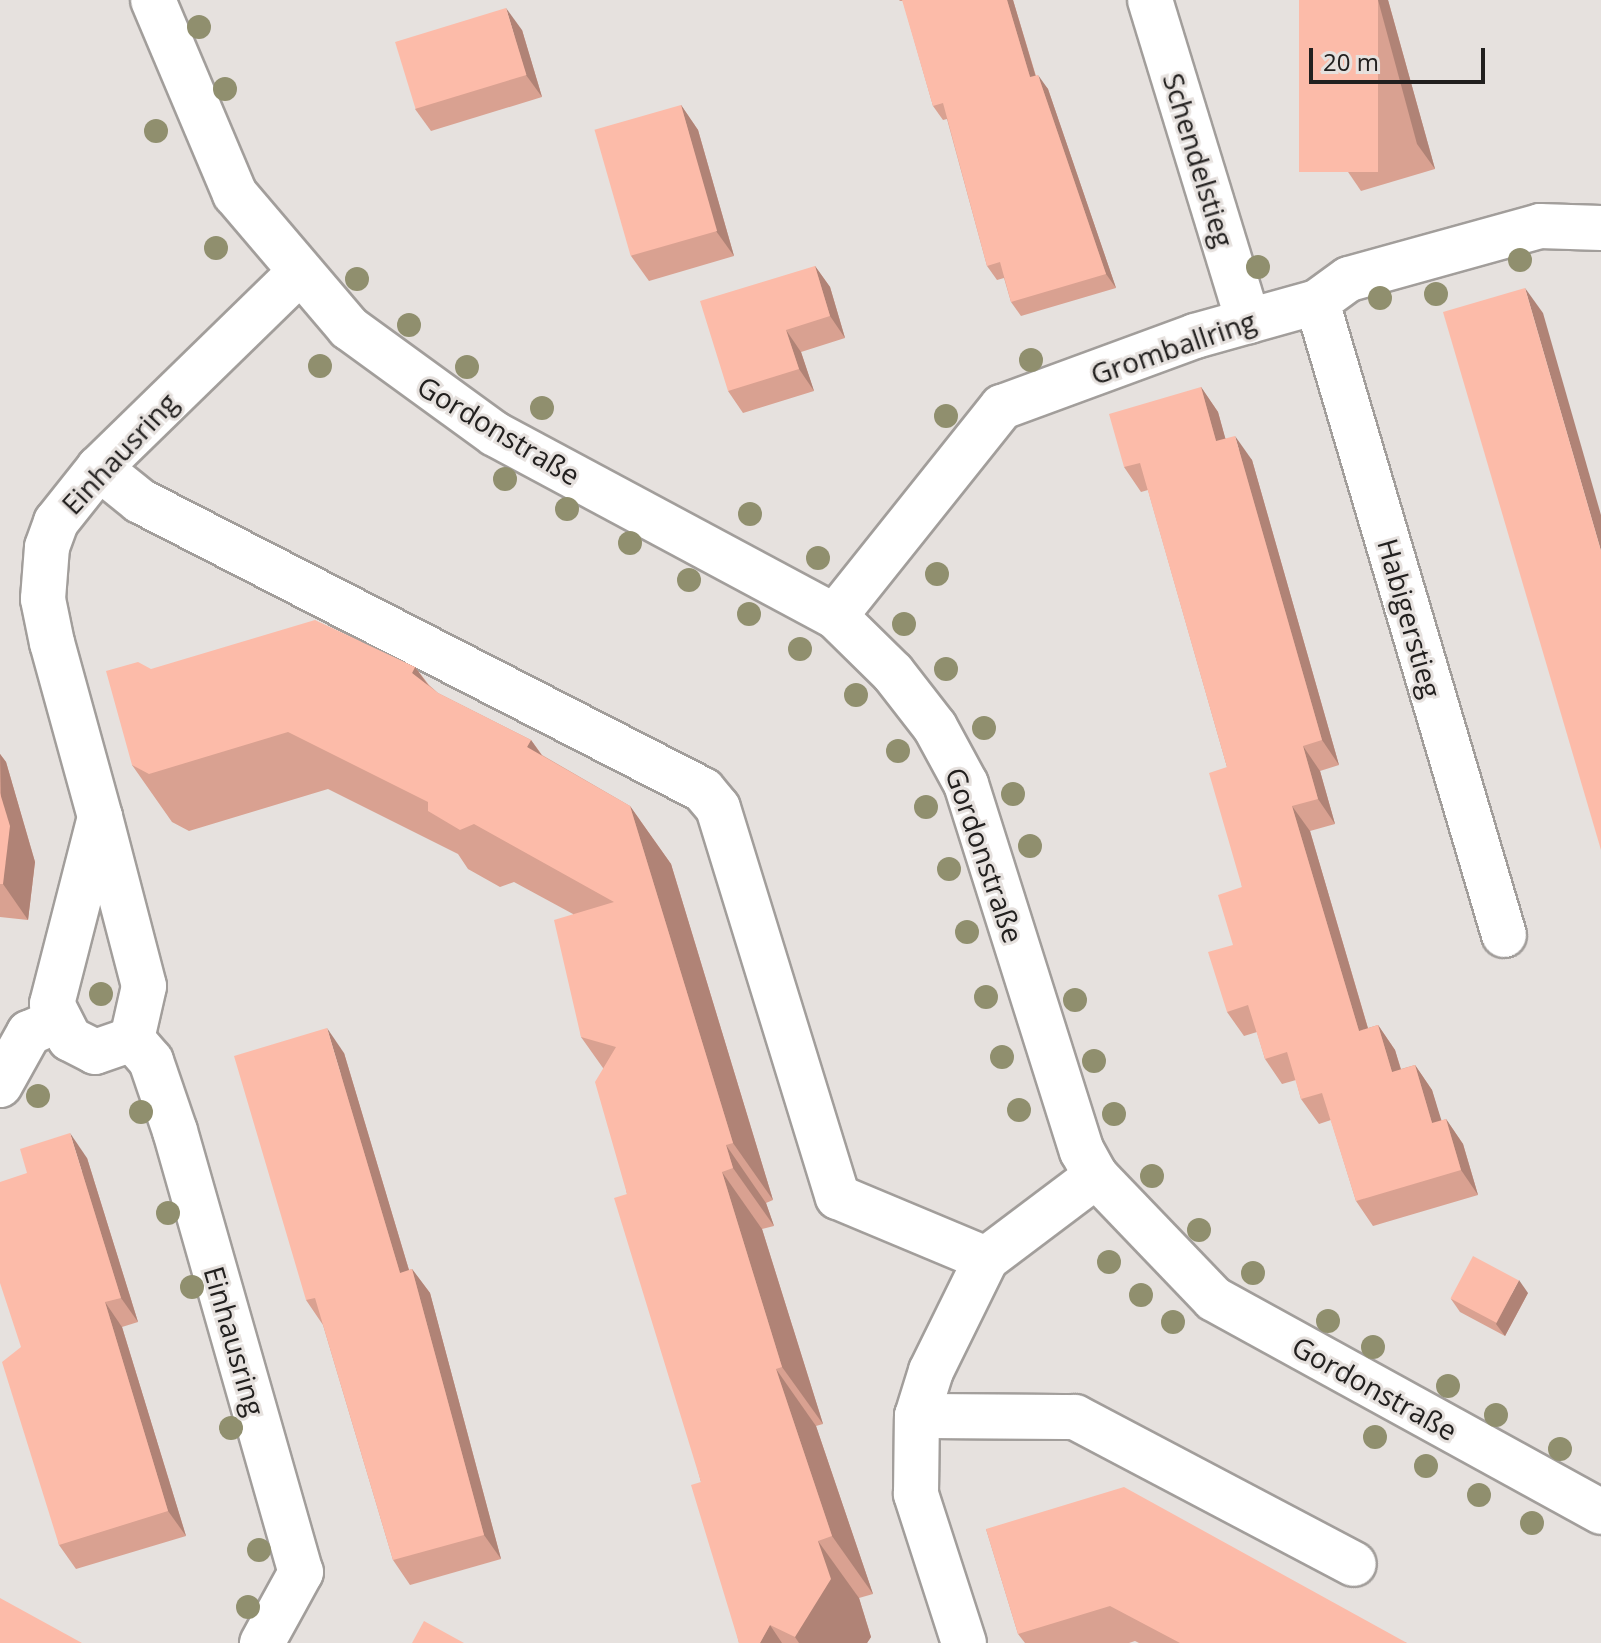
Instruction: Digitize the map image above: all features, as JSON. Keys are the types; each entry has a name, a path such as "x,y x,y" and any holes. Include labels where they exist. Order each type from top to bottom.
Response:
{"street":[{"name":"Gordonstraße","path":"153,0 235,194 297,275 372,347 495,434 835,616 927,716 966,784 1069,1115 1096,1176 1214,1299 1601,1512"},
{"name":"Schendelstieg","path":"1150,0 1248,321"},
{"name":"Gromballring","path":"835,616 1002,407 1248,321 1317,302 1349,279 1540,226 1601,228"},
{"name":"Einhausring","path":"262,1643 301,1572 175,1131 151,1061 132,1039 144,986 52,643 43,575 56,522 99,468 297,275"},
{"name":"Habigerstieg","path":"1317,302 1504,935"},
{"path":"99,468 153,508 703,790 718,808 838,1197 986,1259"},
{"path":"100,817 54,981 56,1021 70,1039 95,1052 132,1039"},
{"path":"0,1085 29,1033 56,1021"},
{"path":"964,1643 916,1494 917,1416 931,1371 986,1259 1096,1176"},
{"path":"917,1416 1075,1417 1354,1564"},
{"path":"935,1643 946,1588"}],"building":[{"path":"902,0 1007,0 1030,77 1038,75 1106,274 1011,302 1000,262 987,266 943,103 933,106"},
{"path":"1299,0 1378,0 1378,172 1299,172"},
{"path":"506,8 526,75 416,109 395,42"},
{"path":"681,105 717,231 631,256 594,130"},
{"path":"815,266 830,316 786,330 799,369 728,391 700,301"},
{"path":"1525,288 1601,551 1601,850 1443,312"},
{"path":"1201,387 1216,441 1235,436 1322,740 1303,746 1318,799 1292,806 1359,1031 1378,1025 1392,1072 1415,1065 1432,1123 1446,1119 1461,1170 1356,1201 1322,1093 1301,1099 1287,1052 1265,1059 1248,1005 1227,1012 1208,952 1233,945 1218,895 1242,887 1209,773 1227,767 1140,463 1124,467 1109,414"},
{"path":"315,620 415,667 412,673 438,693 531,740 527,747 630,806 733,1143 726,1145 733,1168 722,1172 782,1367 776,1369 832,1536 818,1541 831,1579 795,1637 770,1625 760,1643 739,1643 691,1485 701,1482 614,1198 627,1194 595,1082 616,1047 581,1037 554,920 614,902 474,824 460,830 428,811 428,802 288,732 149,774 132,765 106,671 138,662 151,669"},
{"path":"0,793 10,826 3,884 0,884"},
{"path":"327,1028 400,1273 412,1269 484,1535 393,1560 315,1298 306,1300 234,1056"},
{"path":"70,1133 121,1298 105,1302 168,1511 59,1545 2,1362 21,1347 0,1283 0,1182 27,1173 20,1149"},
{"path":"1473,1256 1519,1280 1496,1323 1450,1298"},
{"path":"1124,1487 1407,1643 1180,1643 1110,1606 1018,1634 986,1529"},
{"path":"0,1598 82,1643 0,1643"},
{"path":"424,1621 464,1643 412,1643"}]}
